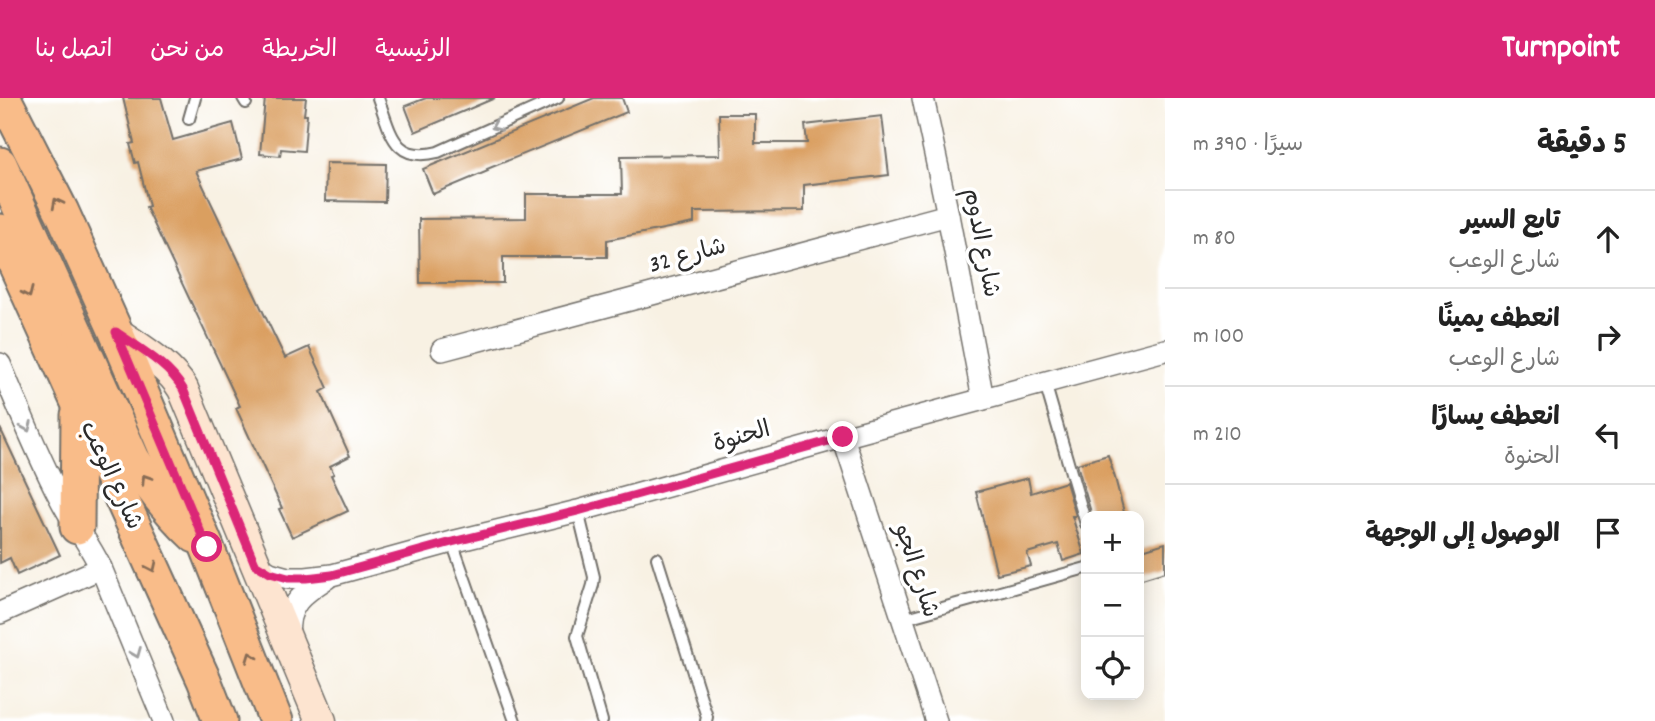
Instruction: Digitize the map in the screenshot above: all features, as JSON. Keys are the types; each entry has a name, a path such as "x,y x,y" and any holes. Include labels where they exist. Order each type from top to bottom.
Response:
{"main road":[{"path":"4,98 62,212 116,332 207,547 276,721"},
{"path":"0,164 133,459 154,492 207,547"},
{"name":"شارع الوعب","path":"0,230 204,680 220,721"},
{"path":"77,527 78,406"}],"street":[{"name":"شارع الدوم","path":"923,98 983,399"},
{"name":"شارع 32","path":"442,350 948,215"},
{"path":"116,332 169,370 183,389 321,721"},
{"name":"الحنوة","path":"255,564 270,573 288,578 332,575 578,511 1165,350"},
{"name":"شارع الوعب","path":"0,364 47,472 101,568 164,721"},
{"name":"شارع الجو","path":"843,437 936,721"},
{"path":"0,613 101,568"},
{"name":"الحنوة","path":"290,643 290,615 296,602 305,592 332,575"}],"lane":[{"path":"189,119 195,98"},
{"path":"378,98 399,148 411,154 424,155 438,152 558,98"},
{"path":"1045,383 1082,511"},
{"path":"578,511 594,577 578,631 578,640 602,721"},
{"path":"452,542 515,721"},
{"path":"657,558 707,717 706,721"},
{"path":"902,619 1081,570"}],"building":[{"path":"123,98 161,98 173,140 233,123 242,159 196,171 285,358 309,347 328,388 321,392 350,456 330,466 334,474 331,475 348,511 292,537 279,509 282,508 236,408 240,406 146,207 149,206 138,162 135,163 130,144 134,143"},
{"path":"265,98 306,98 304,151 281,149 280,156 260,154"},
{"path":"426,98 495,98 415,132 405,106"},
{"path":"594,98 622,98 627,112 433,194 423,169"},
{"path":"719,114 755,114 755,143 807,143 805,125 882,116 889,175 804,185 804,211 694,212 694,223 607,240 607,257 503,257 503,283 420,283 419,219 526,218 526,194 622,194 621,156 720,155"},
{"path":"326,163 386,164 385,202 325,201"},
{"path":"0,428 60,555 17,575 10,558 0,563"},
{"path":"1108,455 1124,511 1091,511 1077,464"},
{"path":"1028,478 1031,493 1066,482 1076,516 1072,516 1081,544 1081,555 1063,561 1058,544 1027,553 1031,566 997,574 976,492"},
{"path":"1165,543 1165,572 1144,578 1144,549"}],"route":[{"path":"207,547 116,332 169,370 177,379 255,564 270,573 288,578 332,575 578,511 843,437"}]}
